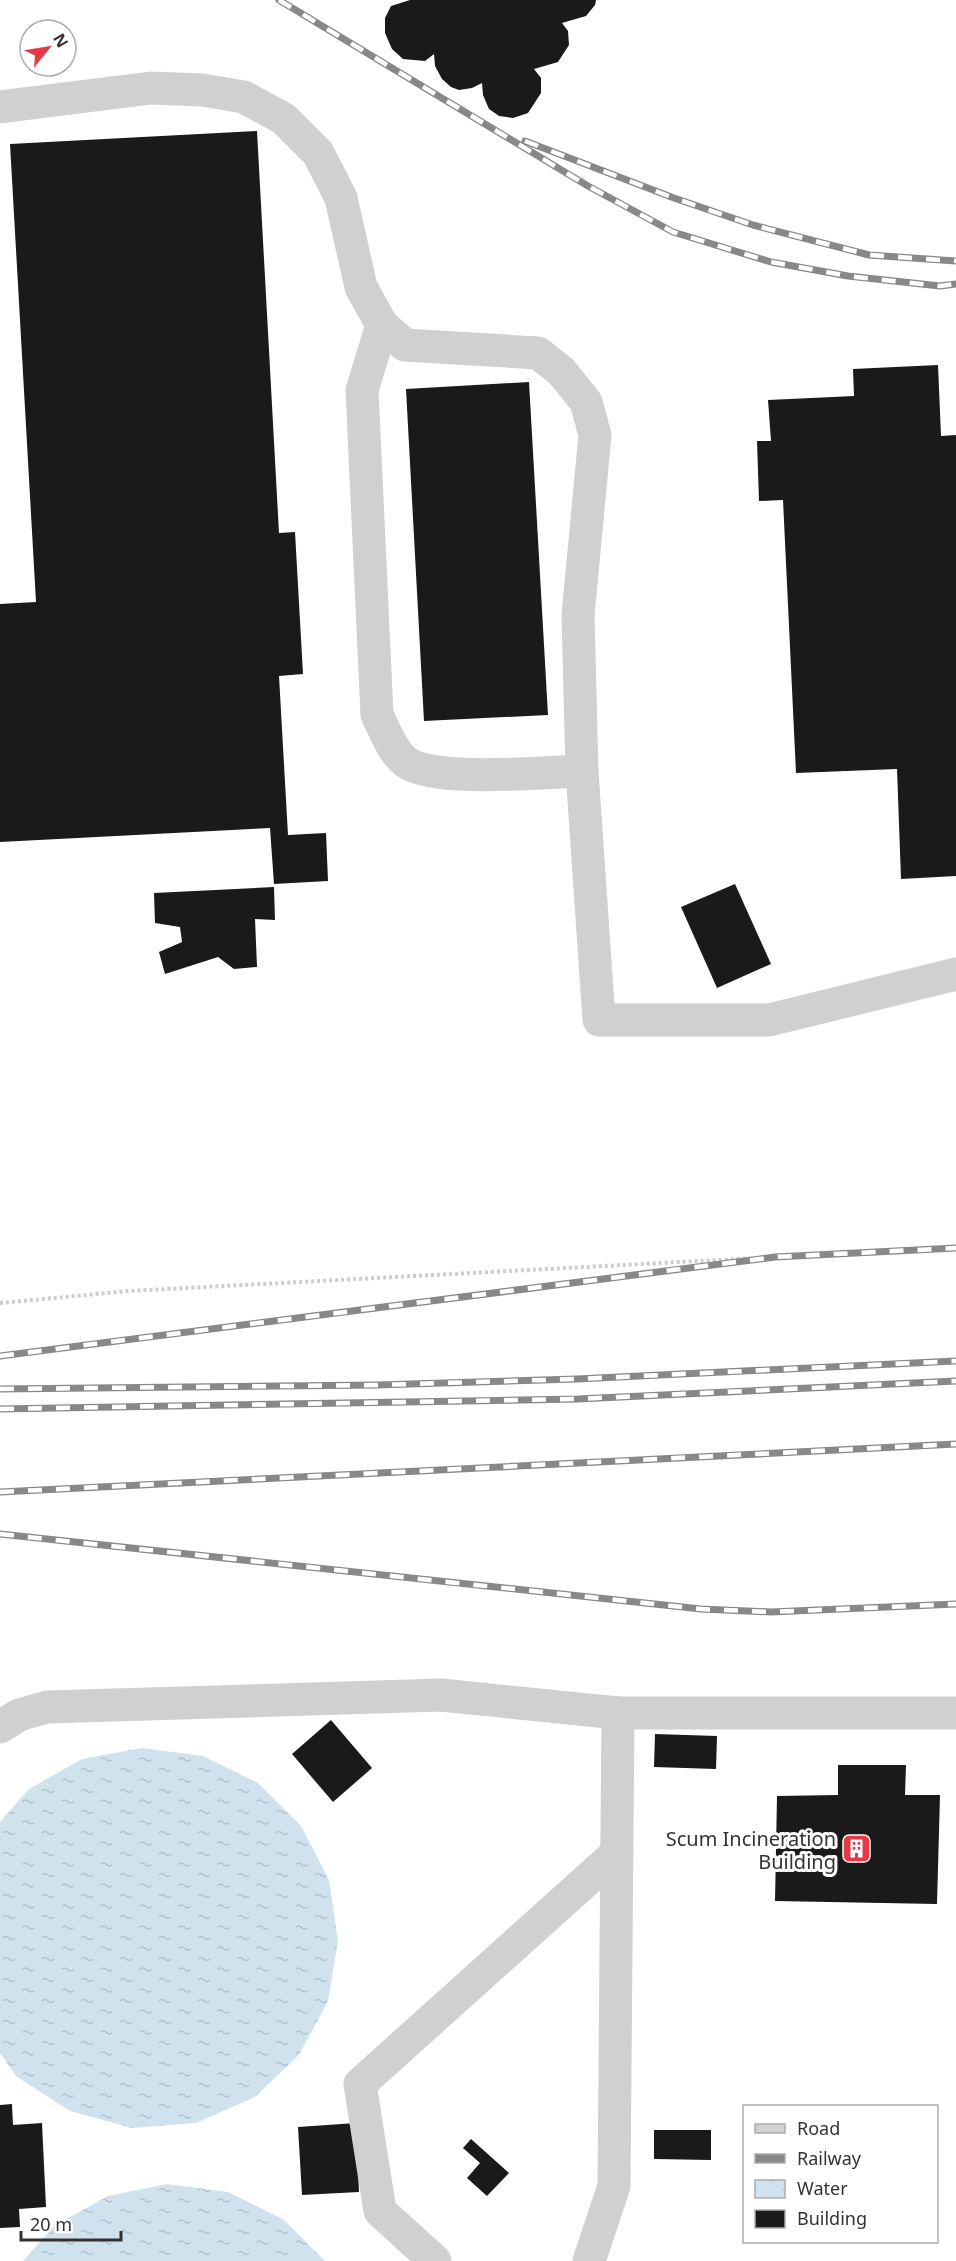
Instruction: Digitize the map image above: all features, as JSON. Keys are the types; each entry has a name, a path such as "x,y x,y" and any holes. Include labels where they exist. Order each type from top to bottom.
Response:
{"lane":[{"path":"0,107 151,88 202,90 244,97 284,119 318,153 341,198 361,287 381,325 405,345 538,352 561,371 586,402 595,435 578,615 582,771 599,1020 769,1020 956,974"},
{"path":"381,325 362,390 377,715 398,752 404,760 415,767 450,773 582,771"},
{"path":"0,1727 19,1715 46,1707 441,1695 618,1713 956,1713"},
{"path":"589,2261 615,2186 618,1713"},
{"path":"435,2261 380,2211 360,2084 617,1853"}],"path":[{"path":"0,1303 129,1291 775,1257"}],"water":[{"path":"142,1748 203,1756 258,1783 301,1826 329,1880 338,1941 328,2001 299,2055 255,2097 196,2123 132,2128 70,2111 16,2076 0,2053 0,1822 29,1789 82,1759"},
{"path":"167,2184 228,2192 283,2219 325,2261 23,2261 54,2226 108,2196"}],"building":[{"path":"410,0 596,0 595,5 586,16 562,23 568,31 569,45 558,62 534,69 541,78 541,93 528,113 513,118 499,116 489,109 483,95 482,83 472,88 459,90 451,87 442,79 435,66 434,54 425,61 403,59 392,49 385,33 385,18 391,6"},
{"path":"257,131 279,533 295,532 303,674 279,676 288,835 326,833 328,881 274,884 270,828 0,842 0,604 36,602 10,144"},
{"path":"938,365 941,436 956,435 956,876 901,879 897,769 796,773 783,500 759,501 757,441 771,441 768,400 854,396 853,369"},
{"path":"529,382 548,715 424,721 406,389"},
{"path":"735,884 771,964 717,988 681,907"},
{"path":"274,887 275,920 255,919 257,967 234,969 218,957 165,974 159,952 182,942 180,927 155,923 154,893"},
{"path":"331,1720 372,1768 333,1802 292,1754"},
{"path":"655,1734 717,1736 716,1769 654,1767"},
{"name":"Scum Incineration Building","path":"838,1765 906,1765 905,1795 940,1795 937,1904 775,1901 777,1796 838,1795"},
{"path":"12,2104 13,2125 42,2123 46,2207 19,2209 20,2227 0,2228 0,2105"},
{"path":"356,2123 359,2192 302,2195 298,2127"},
{"path":"654,2130 711,2130 711,2160 654,2159"},
{"path":"471,2139 509,2173 487,2196 467,2178 480,2163 463,2148"}],"railway":[{"path":"279,0 588,186 673,232 771,262 848,276 940,286 956,284"},
{"path":"525,141 674,198 753,225 869,255 956,261"},
{"path":"0,1356 775,1257 956,1248"},
{"path":"0,1389 377,1385 577,1379 956,1361"},
{"path":"0,1409 578,1399 956,1381"},
{"path":"0,1492 956,1444"},
{"path":"0,1534 701,1609 771,1612 956,1604"}],"place":[{"name":"Scum Incineration Building","path":"857,1849"}]}
